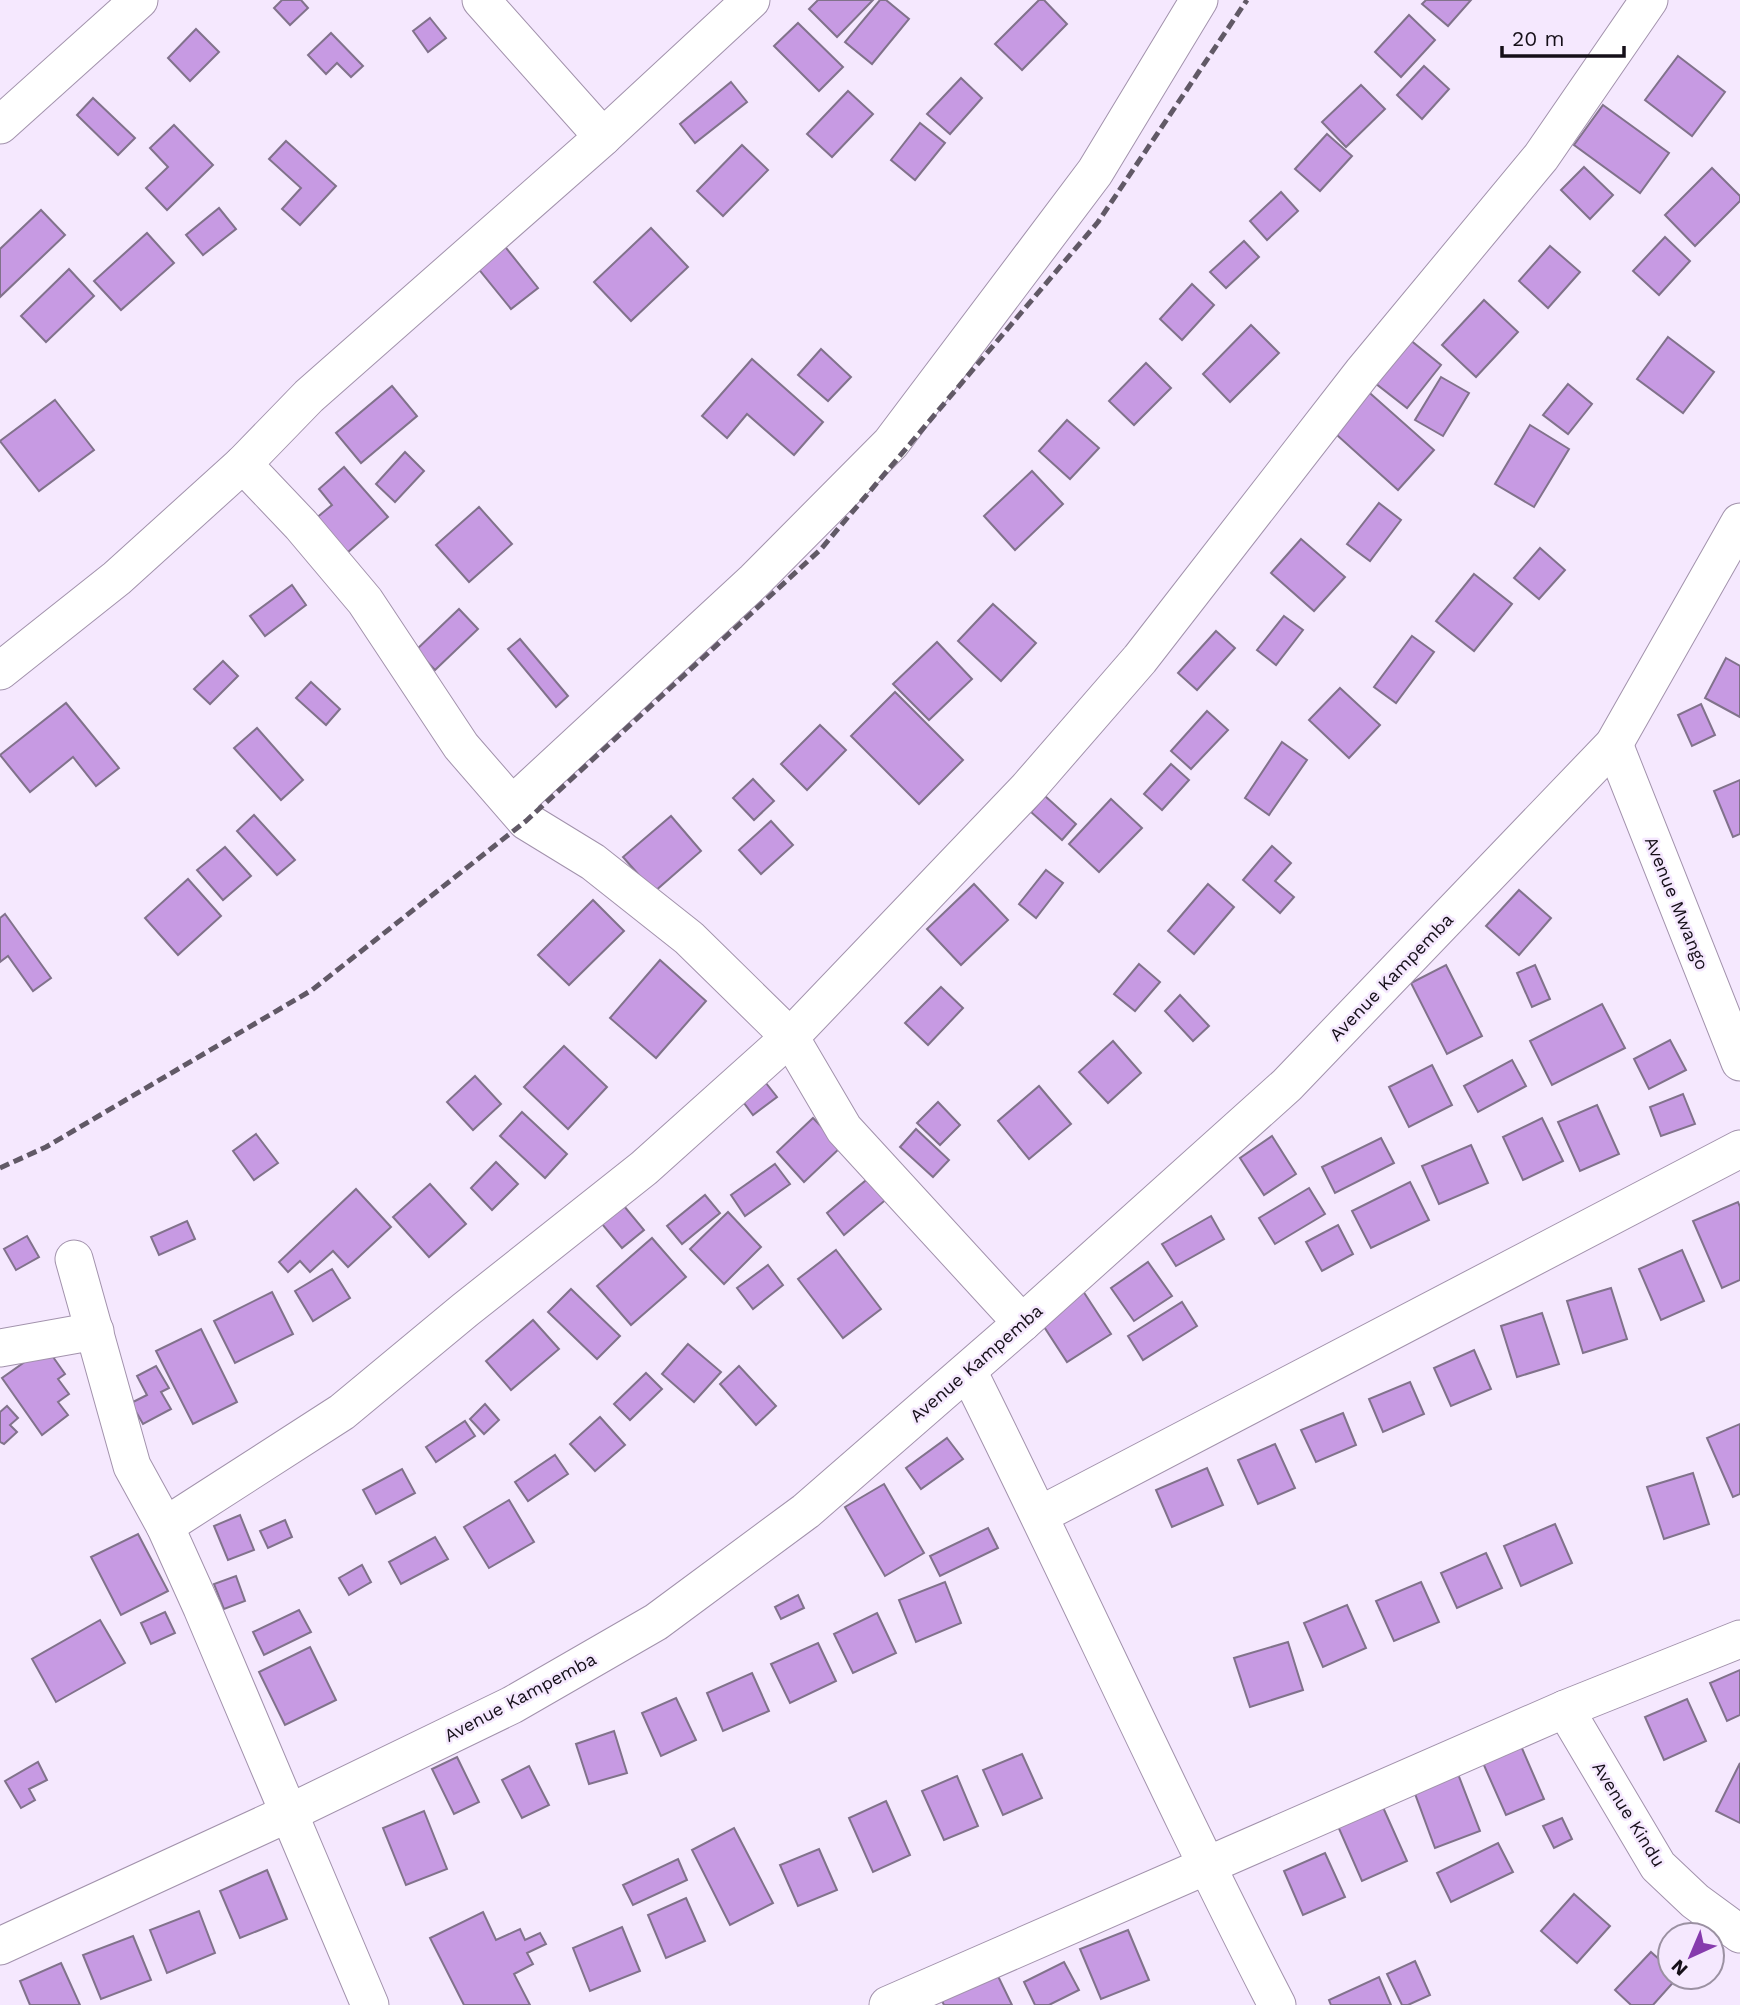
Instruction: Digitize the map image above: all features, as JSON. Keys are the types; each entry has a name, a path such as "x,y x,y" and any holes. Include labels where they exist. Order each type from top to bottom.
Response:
{"street":[{"path":"0,125 139,0"},
{"path":"481,0 603,137"},
{"path":"0,671 117,578 243,464 309,396 603,137 751,0"},
{"path":"513,804 755,580 891,443 1095,172 1199,0"},
{"path":"164,1526 342,1412 644,1168 790,1037 1028,788 1140,659 1362,373 1541,157 1649,0"},
{"path":"243,464 301,525 365,601 461,746 526,821 593,862 689,938 790,1037 844,1129 1022,1323"},
{"name":"Avenue Kampemba","path":"0,1946 288,1814 512,1705 656,1622 806,1511 968,1371 1287,1086 1614,744 1740,522"},
{"name":"Avenue Mwango","path":"1614,744 1740,1062"},
{"path":"1040,1515 1740,1149"},
{"path":"74,1259 132,1466 164,1526 207,1620 370,2005"},
{"path":"0,1348 95,1331"},
{"path":"968,1371 1040,1515 1205,1865 1277,2005"},
{"path":"888,2005 1564,1709 1740,1639"},
{"name":"Avenue Kindu","path":"1564,1709 1658,1866 1695,1901 1740,1934"}],"building":[{"path":"282,0 301,0 308,8 290,25 274,8"},
{"path":"818,0 873,0 837,37 809,9"},
{"path":"880,0 886,0 909,19 872,64 845,42"},
{"path":"1039,0 1044,0 1067,24 1022,70 995,44"},
{"path":"1426,0 1471,0 1448,26 1422,4"},
{"path":"1409,15 1435,40 1401,77 1375,52"},
{"path":"430,18 446,38 428,52 413,31"},
{"path":"798,23 843,67 819,91 774,46"},
{"path":"196,29 219,52 190,81 168,58"},
{"path":"331,33 363,66 351,77 337,63 326,74 308,55"},
{"path":"1678,56 1725,92 1692,136 1645,100"},
{"path":"1424,66 1449,89 1422,119 1397,95"},
{"path":"961,78 982,98 950,134 927,114"},
{"path":"731,82 747,102 695,143 680,124"},
{"path":"1361,85 1385,109 1346,147 1322,122"},
{"path":"848,91 873,114 832,157 807,134"},
{"path":"93,98 135,138 118,155 77,115"},
{"path":"1603,105 1669,153 1640,193 1574,145"},
{"path":"920,123 945,143 915,180 891,160"},
{"path":"174,125 213,165 167,210 146,188 168,167 150,148"},
{"path":"1327,134 1352,156 1320,191 1295,169"},
{"path":"286,141 336,186 300,225 282,209 301,188 269,159"},
{"path":"742,145 768,170 723,216 697,191"},
{"path":"1584,167 1613,195 1590,219 1561,190"},
{"path":"1712,168 1740,196 1740,201 1695,246 1665,215"},
{"path":"1281,192 1298,211 1267,240 1250,221"},
{"path":"219,208 236,229 203,255 186,235"},
{"path":"41,210 65,235 0,297 0,249"},
{"path":"651,228 688,267 631,321 594,282"},
{"path":"147,233 174,263 121,310 94,281"},
{"path":"1665,237 1690,261 1659,295 1633,271"},
{"path":"499,239 538,288 511,309 472,261"},
{"path":"1244,241 1259,257 1226,288 1210,272"},
{"path":"1550,246 1580,272 1548,308 1519,281"},
{"path":"69,269 94,296 46,342 21,316"},
{"path":"1192,284 1214,305 1182,340 1160,319"},
{"path":"1484,300 1518,332 1476,377 1442,345"},
{"path":"1251,325 1279,353 1230,402 1203,374"},
{"path":"1668,337 1714,372 1683,413 1637,379"},
{"path":"1409,339 1441,365 1407,408 1375,383"},
{"path":"821,349 851,377 828,401 798,375"},
{"path":"752,359 823,422 794,455 747,414 727,438 702,416"},
{"path":"1146,363 1171,388 1134,425 1109,401"},
{"path":"1441,377 1469,393 1443,436 1415,420"},
{"path":"1568,384 1592,404 1568,434 1543,415"},
{"path":"392,386 417,416 361,463 336,433"},
{"path":"1363,387 1434,450 1398,490 1328,427"},
{"path":"55,400 94,450 39,491 0,441"},
{"path":"1067,420 1099,448 1070,479 1039,451"},
{"path":"1530,425 1569,449 1534,507 1495,484"},
{"path":"405,452 424,471 395,502 376,484"},
{"path":"344,467 388,517 340,559 309,524 332,505 319,489"},
{"path":"1032,471 1063,504 1015,550 984,516"},
{"path":"1379,503 1401,520 1370,561 1347,544"},
{"path":"479,507 512,544 469,582 436,545"},
{"path":"1301,539 1345,577 1314,611 1271,573"},
{"path":"1540,548 1565,570 1539,599 1514,578"},
{"path":"1474,574 1512,604 1474,651 1436,621"},
{"path":"292,585 306,605 265,636 250,616"},
{"path":"993,604 1036,643 1001,681 958,641"},
{"path":"459,609 478,629 435,670 416,650"},
{"path":"1284,616 1303,630 1276,665 1257,650"},
{"path":"1216,631 1235,648 1197,690 1178,673"},
{"path":"1412,636 1434,652 1396,703 1374,687"},
{"path":"520,639 568,696 556,707 508,649"},
{"path":"937,642 972,679 929,720 893,684"},
{"path":"1726,658 1740,666 1740,717 1705,698"},
{"path":"223,661 238,676 210,704 194,689"},
{"path":"311,682 340,709 326,725 296,698"},
{"path":"1340,688 1380,725 1349,758 1309,720"},
{"path":"895,692 963,760 919,804 851,736"},
{"path":"66,703 119,768 96,786 73,757 30,792 0,755"},
{"path":"1701,704 1715,735 1692,746 1678,715"},
{"path":"1207,711 1228,730 1191,769 1171,751"},
{"path":"820,725 846,750 807,790 781,764"},
{"path":"257,728 303,780 281,800 234,748"},
{"path":"1282,742 1307,760 1269,815 1245,798"},
{"path":"1171,764 1189,780 1162,810 1144,794"},
{"path":"753,779 774,801 754,820 733,798"},
{"path":"1740,780 1740,834 1733,837 1714,791"},
{"path":"1045,796 1076,824 1062,840 1031,812"},
{"path":"1111,799 1142,828 1099,872 1069,844"},
{"path":"254,815 295,860 277,875 237,831"},
{"path":"671,816 701,851 654,892 623,857"},
{"path":"771,821 793,845 761,874 739,850"},
{"path":"1272,846 1291,863 1275,881 1294,897 1280,913 1243,880"},
{"path":"225,847 251,876 223,900 197,870"},
{"path":"1046,870 1063,883 1036,918 1019,904"},
{"path":"188,879 221,916 178,955 145,918"},
{"path":"974,884 1008,920 961,965 927,929"},
{"path":"1208,884 1234,907 1194,954 1168,931"},
{"path":"1519,890 1551,918 1519,955 1486,926"},
{"path":"593,900 624,931 569,985 538,955"},
{"path":"5,914 51,978 33,991 8,956 0,962 0,918"},
{"path":"660,960 706,1001 656,1058 610,1018"},
{"path":"1139,964 1160,982 1135,1011 1114,994"},
{"path":"1446,965 1482,1036 1447,1054 1411,983"},
{"path":"1535,965 1550,999 1532,1007 1517,973"},
{"path":"941,987 963,1008 928,1045 905,1023"},
{"path":"1180,995 1209,1026 1193,1041 1165,1011"},
{"path":"1602,1004 1625,1048 1552,1085 1530,1041"},
{"path":"1670,1040 1686,1070 1649,1089 1634,1059"},
{"path":"1113,1041 1141,1073 1108,1103 1079,1072"},
{"path":"564,1046 607,1087 568,1129 524,1087"},
{"path":"1512,1060 1526,1086 1478,1112 1464,1086"},
{"path":"1432,1065 1452,1105 1409,1127 1389,1087"},
{"path":"475,1076 501,1104 473,1130 447,1102"},
{"path":"762,1078 777,1097 753,1115 738,1095"},
{"path":"1039,1086 1071,1124 1029,1159 998,1121"},
{"path":"1683,1094 1695,1124 1661,1136 1650,1107"},
{"path":"938,1102 960,1125 940,1145 917,1123"},
{"path":"1597,1105 1619,1154 1580,1171 1558,1122"},
{"path":"522,1112 567,1154 545,1178 500,1136"},
{"path":"813,1118 841,1147 804,1182 777,1152"},
{"path":"1542,1118 1563,1161 1523,1180 1503,1137"},
{"path":"916,1129 949,1160 933,1177 900,1147"},
{"path":"256,1134 278,1163 254,1180 233,1151"},
{"path":"1272,1136 1296,1174 1264,1195 1240,1158"},
{"path":"1381,1138 1394,1163 1335,1193 1322,1167"},
{"path":"1471,1145 1488,1183 1439,1204 1422,1166"},
{"path":"496,1162 518,1184 492,1210 471,1188"},
{"path":"775,1164 790,1184 745,1216 731,1195"},
{"path":"871,1176 889,1197 844,1235 827,1213"},
{"path":"1410,1182 1429,1220 1371,1248 1352,1211"},
{"path":"430,1184 466,1224 429,1257 393,1217"},
{"path":"1309,1188 1325,1214 1275,1244 1259,1218"},
{"path":"356,1189 391,1227 348,1267 333,1251 310,1272 300,1261 288,1272 279,1262"},
{"path":"705,1195 720,1213 682,1244 667,1226"},
{"path":"619,1200 644,1230 622,1248 597,1218"},
{"path":"1738,1202 1740,1280 1722,1288 1693,1221"},
{"path":"728,1212 761,1247 724,1284 690,1249"},
{"path":"1211,1216 1224,1239 1176,1266 1162,1244"},
{"path":"187,1221 195,1239 159,1255 151,1237"},
{"path":"1338,1225 1353,1254 1322,1271 1306,1242"},
{"path":"27,1236 39,1257 16,1270 4,1249"},
{"path":"652,1238 686,1277 631,1325 597,1286"},
{"path":"836,1250 881,1309 843,1338 798,1279"},
{"path":"1682,1250 1704,1301 1661,1320 1639,1269"},
{"path":"1148,1262 1172,1296 1134,1321 1111,1288"},
{"path":"768,1265 783,1285 753,1309 737,1288"},
{"path":"332,1269 350,1298 313,1321 295,1291"},
{"path":"1611,1288 1627,1339 1583,1353 1567,1301"},
{"path":"571,1289 620,1336 597,1359 548,1312"},
{"path":"1083,1291 1111,1334 1067,1362 1039,1319"},
{"path":"272,1292 293,1334 235,1363 214,1321"},
{"path":"1182,1302 1197,1326 1143,1360 1128,1336"},
{"path":"1542,1313 1559,1364 1517,1377 1501,1326"},
{"path":"533,1320 559,1349 511,1390 486,1361"},
{"path":"201,1329 237,1402 193,1424 156,1351"},
{"path":"688,1344 721,1372 694,1402 662,1374"},
{"path":"46,1347 65,1374 58,1379 69,1394 58,1402 68,1415 42,1435 2,1378"},
{"path":"1474,1350 1491,1389 1451,1406 1434,1368"},
{"path":"156,1366 169,1388 161,1392 171,1409 143,1424 131,1403 147,1395 137,1376"},
{"path":"739,1366 776,1406 756,1425 720,1384"},
{"path":"646,1373 662,1389 630,1420 614,1404"},
{"path":"1410,1382 1424,1414 1383,1432 1369,1399"},
{"path":"485,1404 499,1420 484,1434 470,1419"},
{"path":"7,1406 18,1418 10,1425 17,1432 4,1444 0,1442 0,1412"},
{"path":"1343,1413 1356,1445 1316,1462 1301,1430"},
{"path":"600,1417 625,1445 595,1471 570,1444"},
{"path":"465,1421 475,1436 436,1462 426,1447"},
{"path":"1740,1424 1740,1494 1733,1497 1707,1438"},
{"path":"947,1438 963,1459 921,1489 906,1468"},
{"path":"1275,1444 1295,1488 1258,1504 1238,1460"},
{"path":"555,1455 568,1474 528,1501 515,1482"},
{"path":"1207,1468 1223,1505 1172,1527 1156,1490"},
{"path":"402,1469 415,1493 376,1514 363,1490"},
{"path":"1693,1473 1709,1524 1664,1539 1647,1487"},
{"path":"884,1484 924,1553 885,1576 845,1507"},
{"path":"509,1500 534,1542 489,1568 464,1527"},
{"path":"240,1515 254,1550 228,1560 214,1526"},
{"path":"285,1520 292,1537 268,1548 260,1531"},
{"path":"1555,1524 1572,1563 1521,1586 1504,1546"},
{"path":"988,1528 998,1548 940,1576 930,1556"},
{"path":"138,1534 168,1591 121,1615 91,1557"},
{"path":"435,1537 448,1559 401,1584 389,1562"},
{"path":"1486,1553 1502,1588 1457,1608 1441,1573"},
{"path":"362,1565 371,1582 349,1595 339,1578"},
{"path":"236,1576 245,1601 224,1609 214,1584"},
{"path":"945,1582 961,1623 916,1642 899,1600"},
{"path":"1421,1582 1439,1622 1394,1641 1376,1601"},
{"path":"798,1595 804,1608 781,1619 775,1607"},
{"path":"1347,1605 1366,1648 1323,1667 1304,1623"},
{"path":"299,1610 311,1632 264,1655 253,1632"},
{"path":"165,1612 175,1633 151,1644 141,1623"},
{"path":"877,1613 896,1653 853,1673 834,1634"},
{"path":"100,1620 125,1663 56,1702 32,1659"},
{"path":"1288,1642 1303,1690 1250,1707 1234,1658"},
{"path":"818,1643 836,1681 790,1703 771,1664"},
{"path":"310,1647 336,1700 285,1725 259,1672"},
{"path":"1740,1670 1740,1715 1727,1721 1710,1683"},
{"path":"752,1673 769,1711 723,1731 707,1693"},
{"path":"676,1698 696,1740 661,1756 642,1713"},
{"path":"1687,1699 1706,1741 1664,1760 1645,1717"},
{"path":"614,1731 627,1773 589,1784 576,1744"},
{"path":"1521,1746 1544,1799 1506,1815 1483,1763"},
{"path":"1022,1754 1042,1798 1003,1815 983,1770"},
{"path":"457,1757 479,1802 454,1814 432,1769"},
{"path":"38,1762 47,1780 29,1789 35,1800 21,1808 5,1781"},
{"path":"1740,1763 1740,1823 1716,1811"},
{"path":"529,1766 549,1805 522,1818 502,1780"},
{"path":"1458,1774 1480,1831 1435,1848 1414,1791"},
{"path":"957,1776 978,1826 944,1840 922,1791"},
{"path":"886,1801 910,1855 873,1872 849,1818"},
{"path":"1382,1805 1407,1861 1362,1881 1337,1824"},
{"path":"424,1811 447,1869 406,1885 383,1828"},
{"path":"1562,1818 1572,1839 1554,1848 1543,1826"},
{"path":"734,1828 773,1903 730,1925 692,1850"},
{"path":"1498,1843 1513,1872 1451,1902 1437,1873"},
{"path":"819,1849 837,1890 798,1906 780,1865"},
{"path":"1325,1853 1345,1897 1303,1915 1284,1871"},
{"path":"678,1859 687,1880 633,1905 623,1885"},
{"path":"267,1870 287,1919 240,1938 220,1891"},
{"path":"1574,1894 1610,1926 1577,1963 1541,1931"},
{"path":"686,1898 705,1941 666,1958 648,1915"},
{"path":"199,1911 215,1953 167,1973 150,1930"},
{"path":"483,1912 496,1940 520,1929 525,1940 540,1933 546,1944 527,1953 533,1964 514,1974 530,2005 464,2005 430,1938"},
{"path":"622,1927 640,1971 590,1991 573,1948"},
{"path":"1128,1930 1149,1980 1101,1999 1080,1949"},
{"path":"133,1936 151,1980 101,1999 83,1955"},
{"path":"1651,1952 1656,1956 1656,1991 1666,1991 1653,2005 1631,2005 1615,1990"},
{"path":"1415,1961 1430,1995 1402,2005 1387,1974"},
{"path":"1064,1962 1079,1990 1049,2005 1035,2005 1024,1982"},
{"path":"61,1963 80,2005 30,2005 20,1981"},
{"path":"996,1972 1012,2005 944,2005 941,1999"},
{"path":"1379,1977 1391,2005 1331,2005 1329,2000"}],"railway":[{"path":"0,1168 46,1147 312,990 526,821 821,549 1098,222 1247,0"}]}
